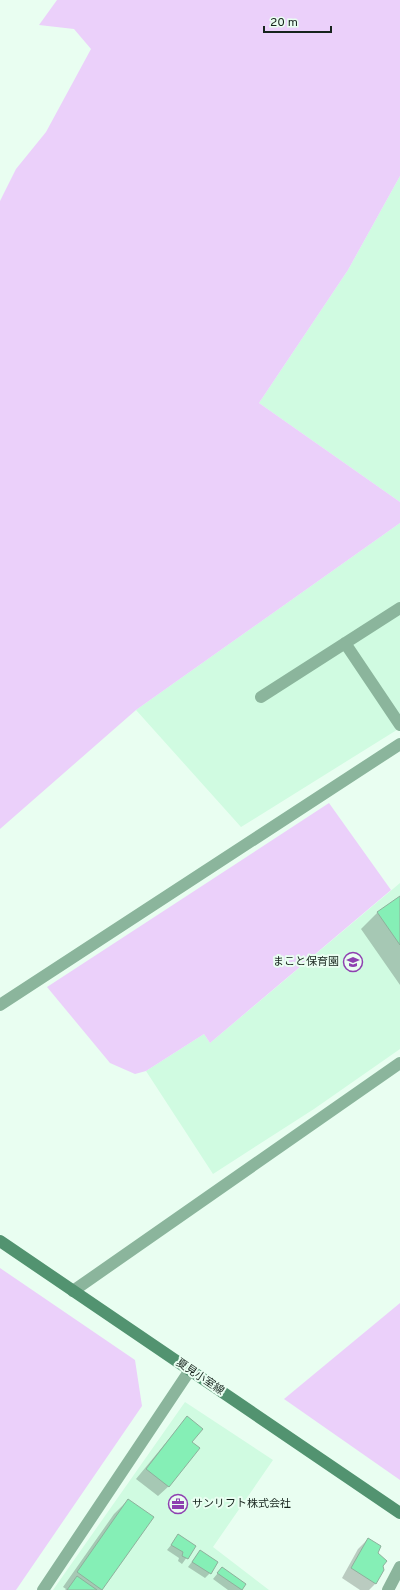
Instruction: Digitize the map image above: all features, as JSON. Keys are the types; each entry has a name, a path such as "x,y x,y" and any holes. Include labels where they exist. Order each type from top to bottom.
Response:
{"main road":[{"name":"夏見小室線","path":"0,1241 400,1513"}],"street":[{"path":"261,697 400,608"},
{"path":"345,644 400,725"},
{"path":"0,1006 400,744"},
{"path":"73,1291 400,1063"},
{"path":"43,1590 190,1370"},
{"path":"388,1590 400,1567"}],"shaded area":[{"path":"57,0 400,0 400,176 348,270 259,403 400,502 400,523 136,710 0,829 0,201 16,169 46,132 91,49 74,29 39,25"},
{"path":"400,176 400,502 259,403 348,270"},
{"path":"400,523 400,728 241,827 136,710"},
{"path":"329,803 391,890 210,1043 204,1034 146,1071 135,1074 110,1063 47,987"},
{"name":"まこと保育園","path":"400,883 400,1049 314,1109 213,1174 146,1071 204,1034 210,1043"},
{"path":"0,1268 135,1360 142,1406 16,1590 0,1590"},
{"path":"400,1303 400,1480 284,1399"},
{"name":"サンリフト株式会社","path":"185,1402 273,1460 213,1547 269,1590 53,1590"}],"building":[{"path":"400,896 400,945 377,912"},
{"path":"187,1416 203,1429 192,1442 200,1448 169,1487 146,1469"},
{"path":"128,1499 154,1517 102,1590 77,1572"},
{"path":"178,1534 196,1546 188,1559 182,1556 183,1552 171,1545"},
{"path":"368,1538 381,1546 378,1553 387,1561 383,1566 384,1570 376,1584 351,1568"},
{"path":"200,1550 218,1562 211,1574 192,1562"},
{"path":"222,1567 246,1584 242,1590 217,1573"},
{"path":"77,1576 97,1590 67,1590"}],"place":[{"name":"まこと保育園","path":"353,962"},
{"name":"サンリフト株式会社","path":"178,1504"}]}
